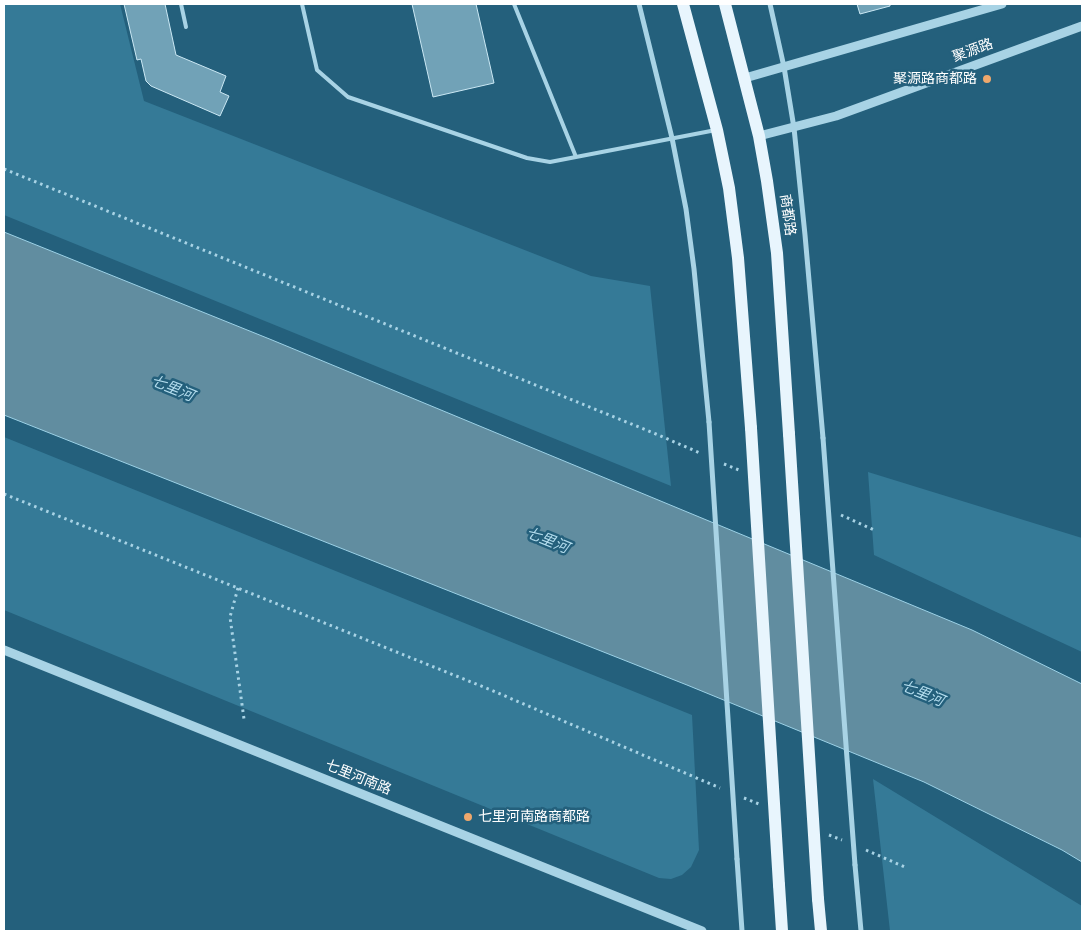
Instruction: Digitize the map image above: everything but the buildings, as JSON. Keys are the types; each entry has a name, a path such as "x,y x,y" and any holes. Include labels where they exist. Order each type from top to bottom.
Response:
{"main road":[{"path":"683,4 717,130 729,188 738,258 751,428 782,931"},
{"name":"商都路","path":"725,4 759,136 777,253 821,931"}],"street":[{"path":"639,4 672,138 686,209 694,269 709,422 742,931"},
{"path":"770,4 784,67 794,128 805,235 823,438 861,931"},
{"path":"745,78 1002,4"},
{"name":"聚源路","path":"759,136 836,116 1082,26"},
{"name":"七里河南路","path":"4,650 702,931"}],"lane":[{"path":"181,4 186,27"},
{"path":"302,4 317,70 348,97 527,158 550,162 717,130"},
{"path":"514,4 576,157"}],"path":[{"path":"4,169 702,454"},
{"path":"720,462 747,474"},
{"path":"4,494 491,690 723,789"},
{"path":"838,514 874,530"},
{"path":"238,588 230,617 244,719"},
{"path":"742,797 760,805"},
{"path":"824,832 843,840"},
{"path":"861,848 907,868"}],"shaded area":[{"path":"4,4 120,4 144,101 591,276 650,286 671,486 4,215"},
{"path":"4,437 692,715 699,850 691,867 682,875 671,879 659,878 4,610"},
{"path":"868,472 1082,538 1082,652 874,555"},
{"path":"873,779 1082,906 1082,931 890,931"}],"water":[{"name":"七里河","path":"4,232 272,340 972,630 1082,684 1082,862 1062,850 924,782 687,685 4,415"}],"place":[{"name":"聚源路商都路","path":"987,79"},
{"name":"七里河南路商都路","path":"468,817"}]}
